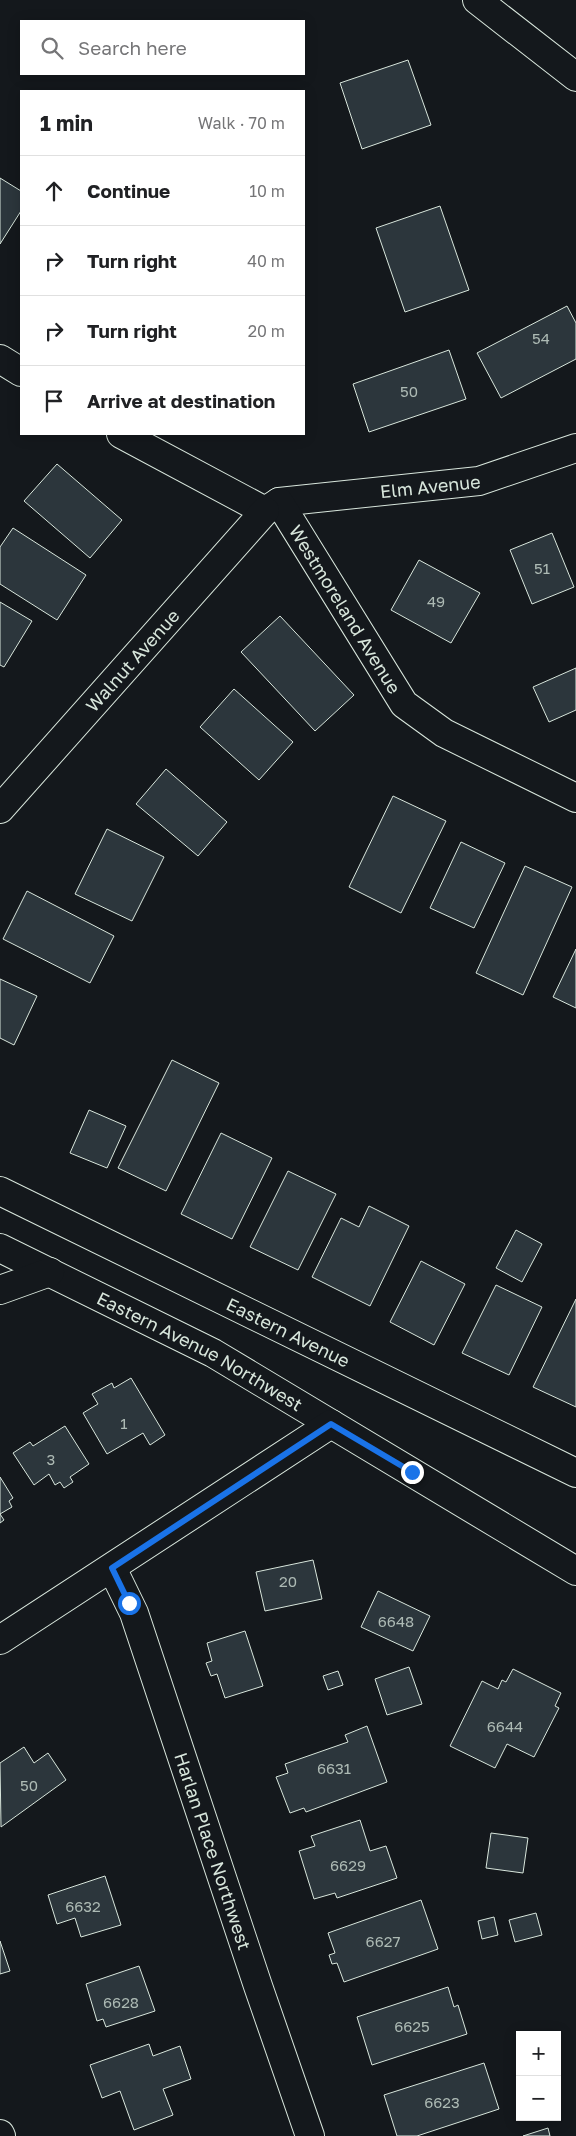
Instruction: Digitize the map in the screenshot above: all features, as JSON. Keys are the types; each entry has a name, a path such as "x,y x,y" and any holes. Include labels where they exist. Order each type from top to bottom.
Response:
{"street":[{"path":"477,0 576,77"},
{"path":"0,358 20,371"},
{"path":"123,435 272,506"},
{"name":"Elm Avenue","path":"272,506 479,481 576,448"},
{"name":"Westmoreland Avenue","path":"272,506 404,704 444,733 576,798"},
{"name":"Walnut Avenue","path":"0,809 272,506"},
{"name":"Eastern Avenue","path":"0,1191 576,1473"},
{"name":"Eastern Avenue Northwest","path":"0,1248 213,1354 576,1571"},
{"path":"0,1290 50,1272"},
{"path":"0,1640 331,1424"},
{"name":"Harlan Place Northwest","path":"112,1568 134,1613 310,2136"}],"building":[{"path":"408,60 431,125 362,149 340,83"},
{"path":"0,178 20,190 20,213 0,244"},
{"path":"440,206 469,290 405,312 376,228"},
{"path":"567,306 576,323 576,359 501,398 477,353"},
{"path":"449,350 466,399 369,432 353,384"},
{"path":"57,464 122,520 90,558 24,501"},
{"path":"13,528 86,575 57,620 0,584 0,547"},
{"path":"552,533 574,587 532,604 510,550"},
{"path":"419,560 480,593 451,643 391,610"},
{"path":"0,602 32,621 4,667 0,665"},
{"path":"280,616 354,695 315,731 241,652"},
{"path":"576,668 576,710 549,722 533,687"},
{"path":"234,689 293,742 259,780 200,727"},
{"path":"166,769 227,822 198,856 136,804"},
{"path":"393,796 446,821 401,913 349,887"},
{"path":"107,829 164,857 132,921 75,894"},
{"path":"461,842 505,863 474,928 430,908"},
{"path":"525,866 572,887 523,995 476,973"},
{"path":"27,891 114,936 90,983 3,939"},
{"path":"576,949 576,1008 553,997"},
{"path":"0,979 37,996 14,1045 0,1038"},
{"path":"172,1060 219,1083 166,1191 118,1168"},
{"path":"89,1110 126,1126 107,1168 70,1153"},
{"path":"221,1133 272,1158 232,1239 181,1214"},
{"path":"288,1171 336,1194 298,1270 250,1247"},
{"path":"369,1206 409,1226 370,1306 312,1277 341,1218 359,1227"},
{"path":"516,1230 542,1244 522,1282 496,1268"},
{"path":"421,1261 465,1284 434,1345 390,1322"},
{"path":"496,1285 542,1307 509,1375 462,1353"},
{"path":"576,1299 576,1407 533,1387"},
{"path":"131,1378 165,1435 150,1445 143,1433 107,1454 83,1413 98,1404 92,1394 112,1383 114,1388"},
{"path":"65,1426 89,1464 70,1477 73,1482 64,1488 60,1482 55,1485 49,1474 34,1485 13,1453 30,1442 33,1446"},
{"path":"0,1477 13,1498 9,1501 12,1507 0,1514"},
{"path":"0,1514 4,1520 0,1523"},
{"path":"313,1560 322,1599 265,1611 256,1572"},
{"path":"378,1591 430,1616 413,1651 361,1627"},
{"path":"245,1631 263,1686 225,1698 217,1674 211,1676 206,1663 212,1661 207,1643"},
{"path":"409,1667 422,1704 387,1715 375,1679"},
{"path":"513,1669 561,1693 555,1706 559,1708 534,1757 507,1744 495,1768 450,1746 482,1681 498,1689 502,1680 506,1682"},
{"path":"338,1671 343,1685 328,1690 323,1676"},
{"path":"367,1726 387,1782 306,1812 304,1808 290,1813 276,1777 288,1773 285,1764 348,1742 345,1735"},
{"path":"24,1747 34,1763 48,1753 66,1780 1,1827 0,1763"},
{"path":"360,1820 370,1851 386,1846 397,1878 337,1898 335,1893 314,1899 299,1851 315,1846 311,1836"},
{"path":"491,1833 528,1838 523,1873 486,1868"},
{"path":"105,1876 121,1925 81,1937 75,1918 57,1924 48,1895"},
{"path":"421,1900 438,1949 344,1982 337,1963 332,1964 329,1955 335,1953 328,1933"},
{"path":"536,1913 542,1935 515,1942 509,1920"},
{"path":"494,1917 498,1935 482,1939 478,1921"},
{"path":"0,1941 10,1971 0,1974"},
{"path":"139,1966 155,2011 106,2027 103,2019 97,2021 86,1984"},
{"path":"448,1987 454,2007 458,2005 467,2034 372,2065 357,2017"},
{"path":"149,2044 153,2056 180,2046 191,2079 163,2089 173,2115 134,2130 120,2091 102,2098 90,2065"},
{"path":"484,2063 499,2109 417,2136 397,2136 384,2095"},
{"path":"548,2128 550,2136 523,2136"}],"route":[{"path":"129,1603 112,1568 331,1424 412,1472"}]}
